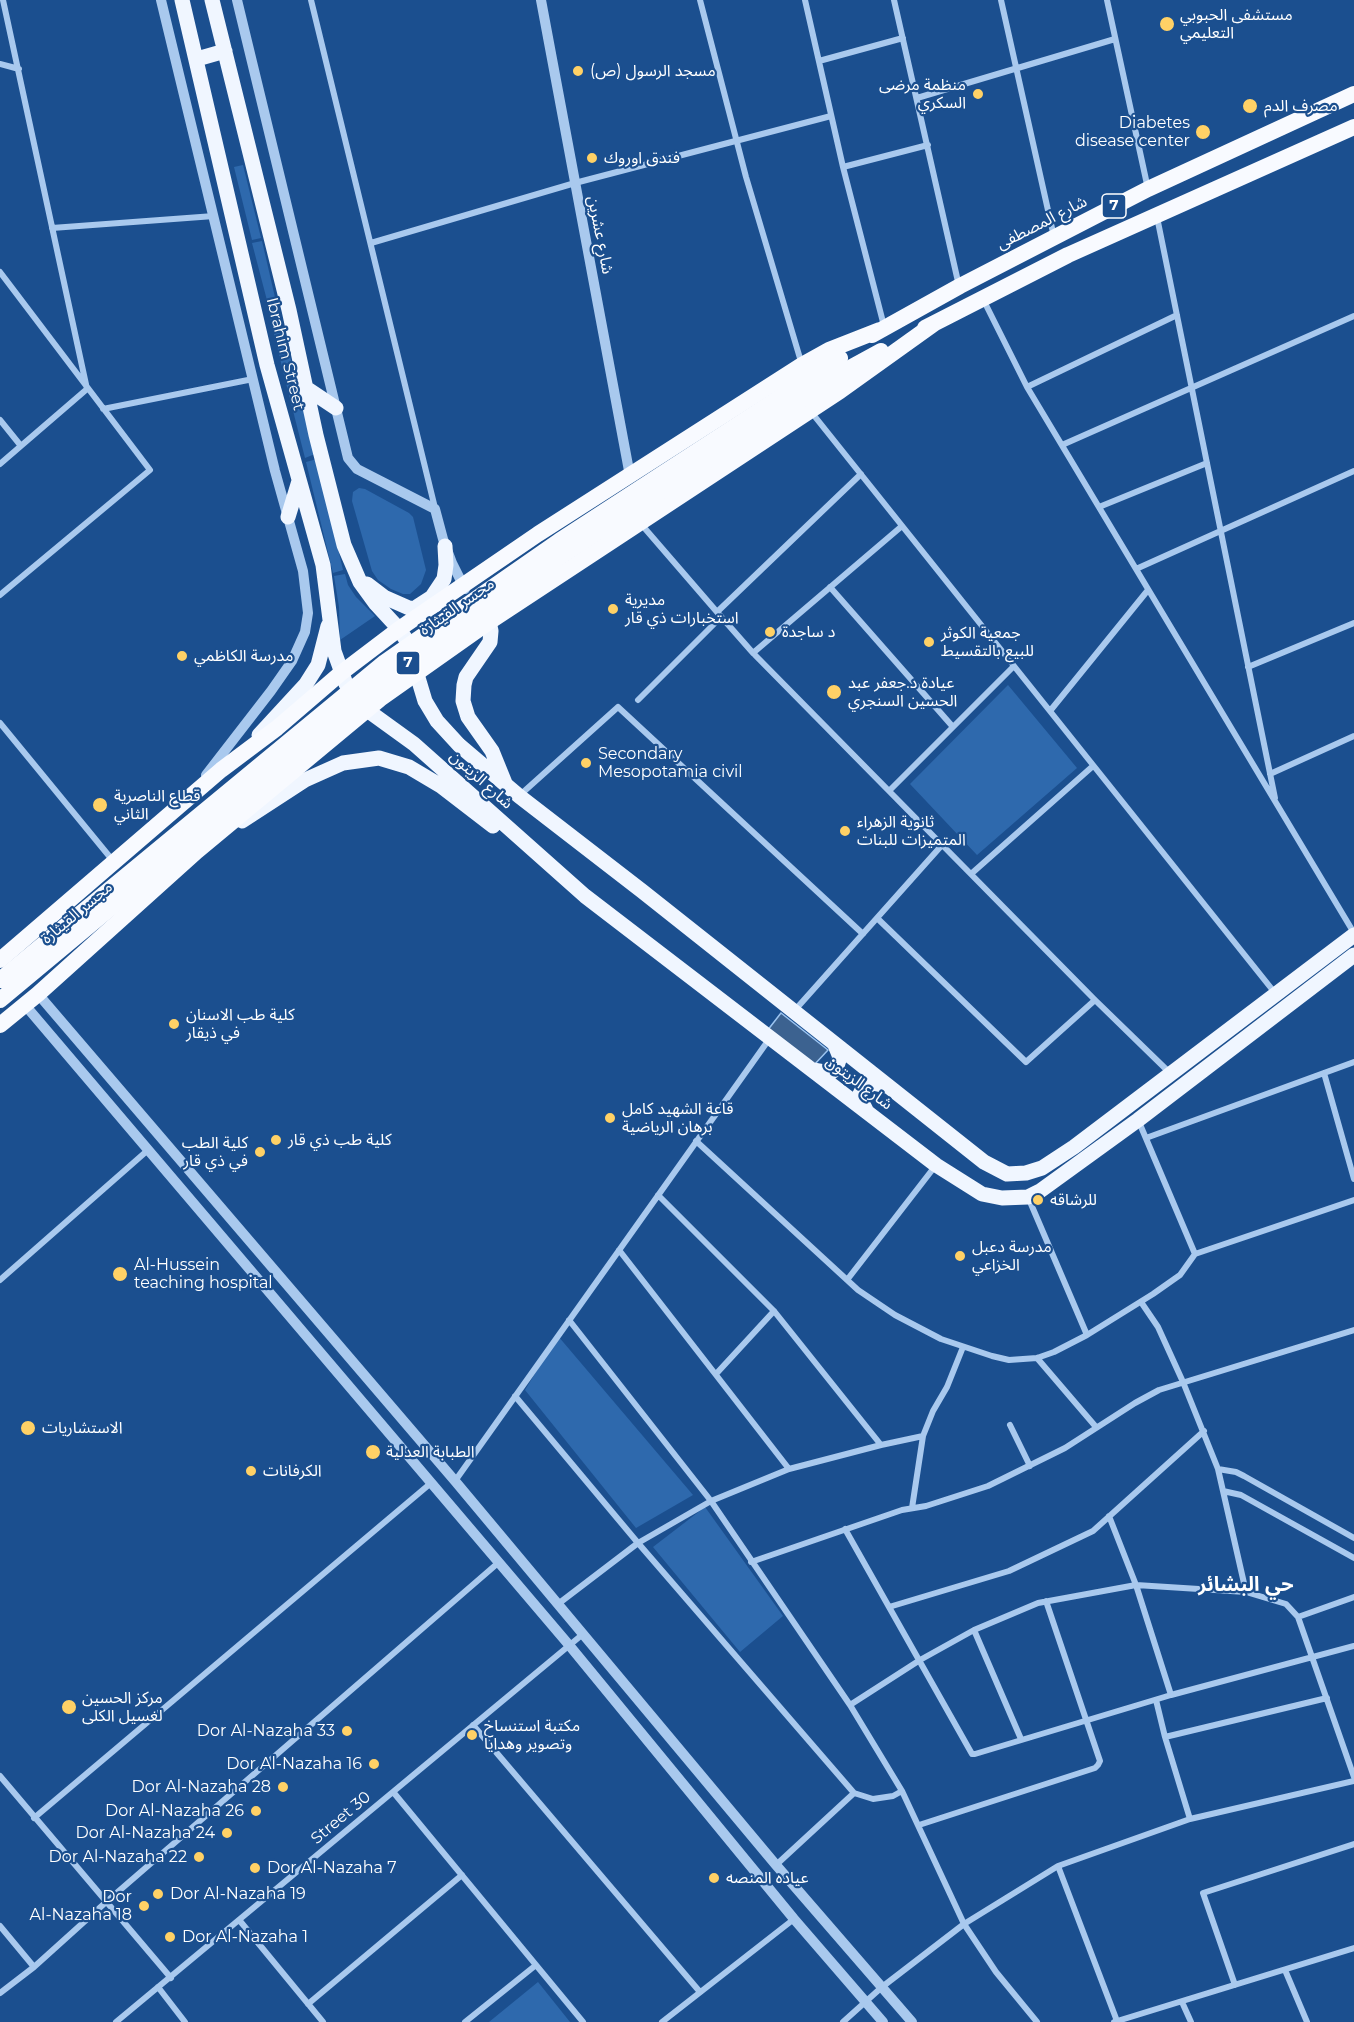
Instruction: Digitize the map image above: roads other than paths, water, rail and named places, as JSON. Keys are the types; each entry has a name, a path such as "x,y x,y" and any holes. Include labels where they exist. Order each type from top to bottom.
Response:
{"highway":[{"name":"شارع المصطفى","path":"882,328 1148,189 1354,94"},
{"name":"7","path":"844,364 1156,214 1354,127"},
{"path":"0,1024 32,999 197,851 367,710 489,622 868,371 935,322"},
{"name":"7","path":"844,364 882,328"},
{"path":"0,960 242,753 277,728 341,673 399,629 538,534 802,365 829,350 882,328"},
{"name":"مجسر القيثارة","path":"0,980 385,662 559,541 844,364"},
{"name":"مجسر القيثارة","path":"0,1000 393,673 844,364"},
{"path":"277,728 292,725 303,734 310,747 309,754 304,761"}],"main road":[{"name":"Ibrahim Street","path":"182,0 267,365 322,565 334,651 341,673 350,690 367,710"},
{"name":"Ibrahim Street","path":"212,0 344,545 357,575 375,604 407,641 418,672"},
{"path":"197,59 225,51"},
{"path":"306,388 336,408"},
{"path":"288,517 300,481"},
{"path":"409,608 425,603 438,590 444,579 445,546"},
{"path":"357,575 384,597 409,608 418,609 435,605"},
{"path":"242,753 306,684 318,665 329,621"},
{"path":"489,622 490,642 466,677 463,702 468,717 492,751 506,785"},
{"name":"شارع الزيتون","path":"418,672 425,701 437,721 459,745 519,796 794,1011 886,1086 984,1162 1007,1174 1026,1173 1042,1168 1074,1147 1354,934"},
{"name":"شارع الزيتون","path":"367,710 414,744 585,896 936,1165 982,1194 1002,1198 1028,1197"},
{"path":"197,851 305,780 343,763 379,758 410,767 441,786 585,896"},
{"path":"1028,1197 1040,1191 1138,1120 1354,955"},
{"path":"813,1070 830,1073 836,1069 840,1057 834,1044"},
{"path":"866,1110 859,1096 862,1090 873,1083 886,1086"}],"street":[{"path":"3,0 87,389"},
{"path":"161,0 253,379 303,571 308,613 305,632 292,661 227,750 180,806"},
{"path":"237,0 348,458 357,470 435,509"},
{"path":"311,0 445,546 463,586 489,622"},
{"name":"شارع عشرين","path":"541,0 630,476"},
{"path":"700,0 737,140 802,365"},
{"path":"805,0 882,328"},
{"path":"894,0 960,286"},
{"path":"1001,0 1054,237"},
{"path":"1107,0 1148,189"},
{"path":"819,61 903,38"},
{"path":"917,98 1115,39"},
{"path":"0,64 18,69"},
{"path":"370,243 575,183 831,116"},
{"path":"843,167 928,145"},
{"path":"1156,214 1276,805"},
{"path":"52,228 214,216"},
{"path":"0,272 150,470 0,596"},
{"path":"982,298 1027,387 1354,934"},
{"path":"1027,387 1177,315"},
{"path":"1062,446 1354,316"},
{"path":"103,409 253,379"},
{"path":"0,464 87,389"},
{"path":"809,410 1275,994"},
{"path":"0,420 21,446"},
{"path":"1099,507 1207,463"},
{"path":"1136,569 1354,471"},
{"path":"638,700 719,614 861,474"},
{"path":"640,522 753,653 1170,1074"},
{"path":"753,653 902,526"},
{"path":"830,587 953,727"},
{"path":"1050,711 1148,590"},
{"path":"1248,667 1354,623"},
{"path":"889,791 1014,666"},
{"path":"519,796 618,707 863,934"},
{"path":"0,723 115,862"},
{"path":"1270,774 1354,736"},
{"path":"971,874 1093,766"},
{"path":"794,1011 942,845"},
{"path":"877,918 1026,1062 1095,1000"},
{"path":"32,999 148,1150 569,1645 794,1919 883,2022"},
{"path":"32,999 455,1481 776,1865 912,2022"},
{"path":"455,1481 770,1037"},
{"path":"1146,1138 1354,1062"},
{"path":"1324,1073 1354,1179"},
{"path":"1138,1120 1195,1254"},
{"path":"696,1141 847,1280 895,1315 941,1339 1010,1360 1037,1358 1087,1335 1141,1302 1179,1275 1195,1254 1354,1200"},
{"path":"0,1280 148,1150"},
{"path":"847,1280 936,1165"},
{"path":"658,1195 774,1311 880,1445"},
{"path":"1028,1197 1087,1335"},
{"path":"619,1250 789,1469"},
{"path":"1141,1302 1158,1327 1204,1431 1218,1469 1246,1592"},
{"path":"716,1374 774,1311"},
{"path":"569,1320 711,1501 850,1705 902,1791 964,1924 996,1972 1037,2022"},
{"path":"751,1562 845,1529 988,1486 1065,1448 1159,1390 1354,1330"},
{"path":"912,1508 922,1436 963,1347"},
{"path":"1037,1358 1096,1427"},
{"path":"515,1396 638,1543 854,1793 873,1799 893,1796 902,1791"},
{"path":"1010,1425 1030,1466"},
{"path":"889,1607 1009,1571 1093,1531 1204,1431"},
{"path":"558,1604 638,1543 711,1501 789,1469 922,1436"},
{"path":"1218,1469 1244,1476 1354,1538"},
{"path":"34,1818 431,1483"},
{"path":"1223,1491 1241,1495 1354,1557"},
{"path":"1109,1516 1136,1585 1171,1695"},
{"path":"845,1529 972,1754 1171,1695 1354,1647"},
{"path":"0,1993 34,1967 498,1563"},
{"path":"843,2022 882,1987 964,1924 1058,1866 1190,1819 1354,1779 1298,1617 1286,1604 1246,1592 1136,1585 1046,1601 975,1630 920,1660 850,1705"},
{"path":"1298,1617 1354,1597"},
{"path":"919,1825 1095,1768 1100,1761 1046,1601"},
{"path":"975,1630 1021,1739"},
{"name":"Street 30","path":"116,2022 583,1634"},
{"path":"1165,1737 1327,1698"},
{"path":"1156,1700 1190,1819"},
{"path":"473,1725 700,1992"},
{"path":"0,1776 105,1903 171,1978"},
{"path":"394,1793 583,2022"},
{"path":"776,1865 854,1793"},
{"path":"1235,1985 1203,1893 1354,1844"},
{"path":"1058,1866 1116,2022 1354,1948"},
{"path":"308,2004 462,1875"},
{"path":"662,2022 794,1919"},
{"path":"240,1921 322,2022"},
{"path":"0,1926 34,1967"},
{"path":"465,2022 536,1965"},
{"path":"1285,1970 1307,2022"},
{"path":"158,1987 185,2022"},
{"path":"1182,2002 1191,2022"}],"place":[{"name":"مستشفى الحبوبي التعليمي","path":"1167,24"},
{"name":"مسجد الرسول (ص)","path":"578,71"},
{"name":"منظمة مرضى السكري","path":"978,94"},
{"name":"مصرف الدم","path":"1250,106"},
{"name":"Diabetes disease center","path":"1203,132"},
{"name":"فندق اوروك","path":"592,158"},
{"name":"مديرية استخبارات ذي قار","path":"613,609"},
{"name":"د ساجدة","path":"770,632"},
{"name":"جمعية الكوثر للبيع بالتقسيط","path":"929,642"},
{"name":"مدرسة الكاظمي","path":"182,656"},
{"name":"عيادة د.جعفر عبد الحسين السنجري","path":"834,692"},
{"name":"Secondary Mesopotamia civil","path":"586,763"},
{"name":"قطاع الناصرية الثاني","path":"100,805"},
{"name":"ثانوية الزهراء المتميزات للبنات","path":"845,831"},
{"name":"كلية طب الاسنان في ذيقار","path":"174,1024"},
{"name":"قاعة الشهيد كامل برهان الرياضية","path":"610,1118"},
{"name":"كلية طب ذي قار","path":"276,1140"},
{"name":"كلية الطب في ذي قار","path":"260,1152"},
{"name":"للرشاقه","path":"1038,1200"},
{"name":"مدرسة دعبل الخزاعي","path":"960,1256"},
{"name":"Al-Hussein teaching hospital","path":"120,1274"},
{"name":"الاستشاريات","path":"28,1428"},
{"name":"الطبابة العدلية","path":"373,1452"},
{"name":"الكرفانات","path":"251,1471"},
{"name":"مركز الحسين لغسيل الكلى","path":"69,1707"},
{"name":"Dor Al-Nazaha 33","path":"347,1731"},
{"name":"مكتبة استنساخ وتصوير وهدايا","path":"472,1735"},
{"name":"Dor Al-Nazaha 16","path":"374,1764"},
{"name":"Dor Al-Nazaha 28","path":"283,1787"},
{"name":"Dor Al-Nazaha 26","path":"256,1811"},
{"name":"Dor Al-Nazaha 24","path":"227,1833"},
{"name":"Dor Al-Nazaha 22","path":"199,1857"},
{"name":"Dor Al-Nazaha 7","path":"255,1868"},
{"name":"عياده المنصه","path":"714,1878"},
{"name":"Dor Al-Nazaha 19","path":"158,1894"},
{"name":"Dor Al-Nazaha 18","path":"144,1906"},
{"name":"Dor Al-Nazaha 1","path":"170,1937"}],"district":[{"name":"حي البشائر","path":"1246,1585"}]}
